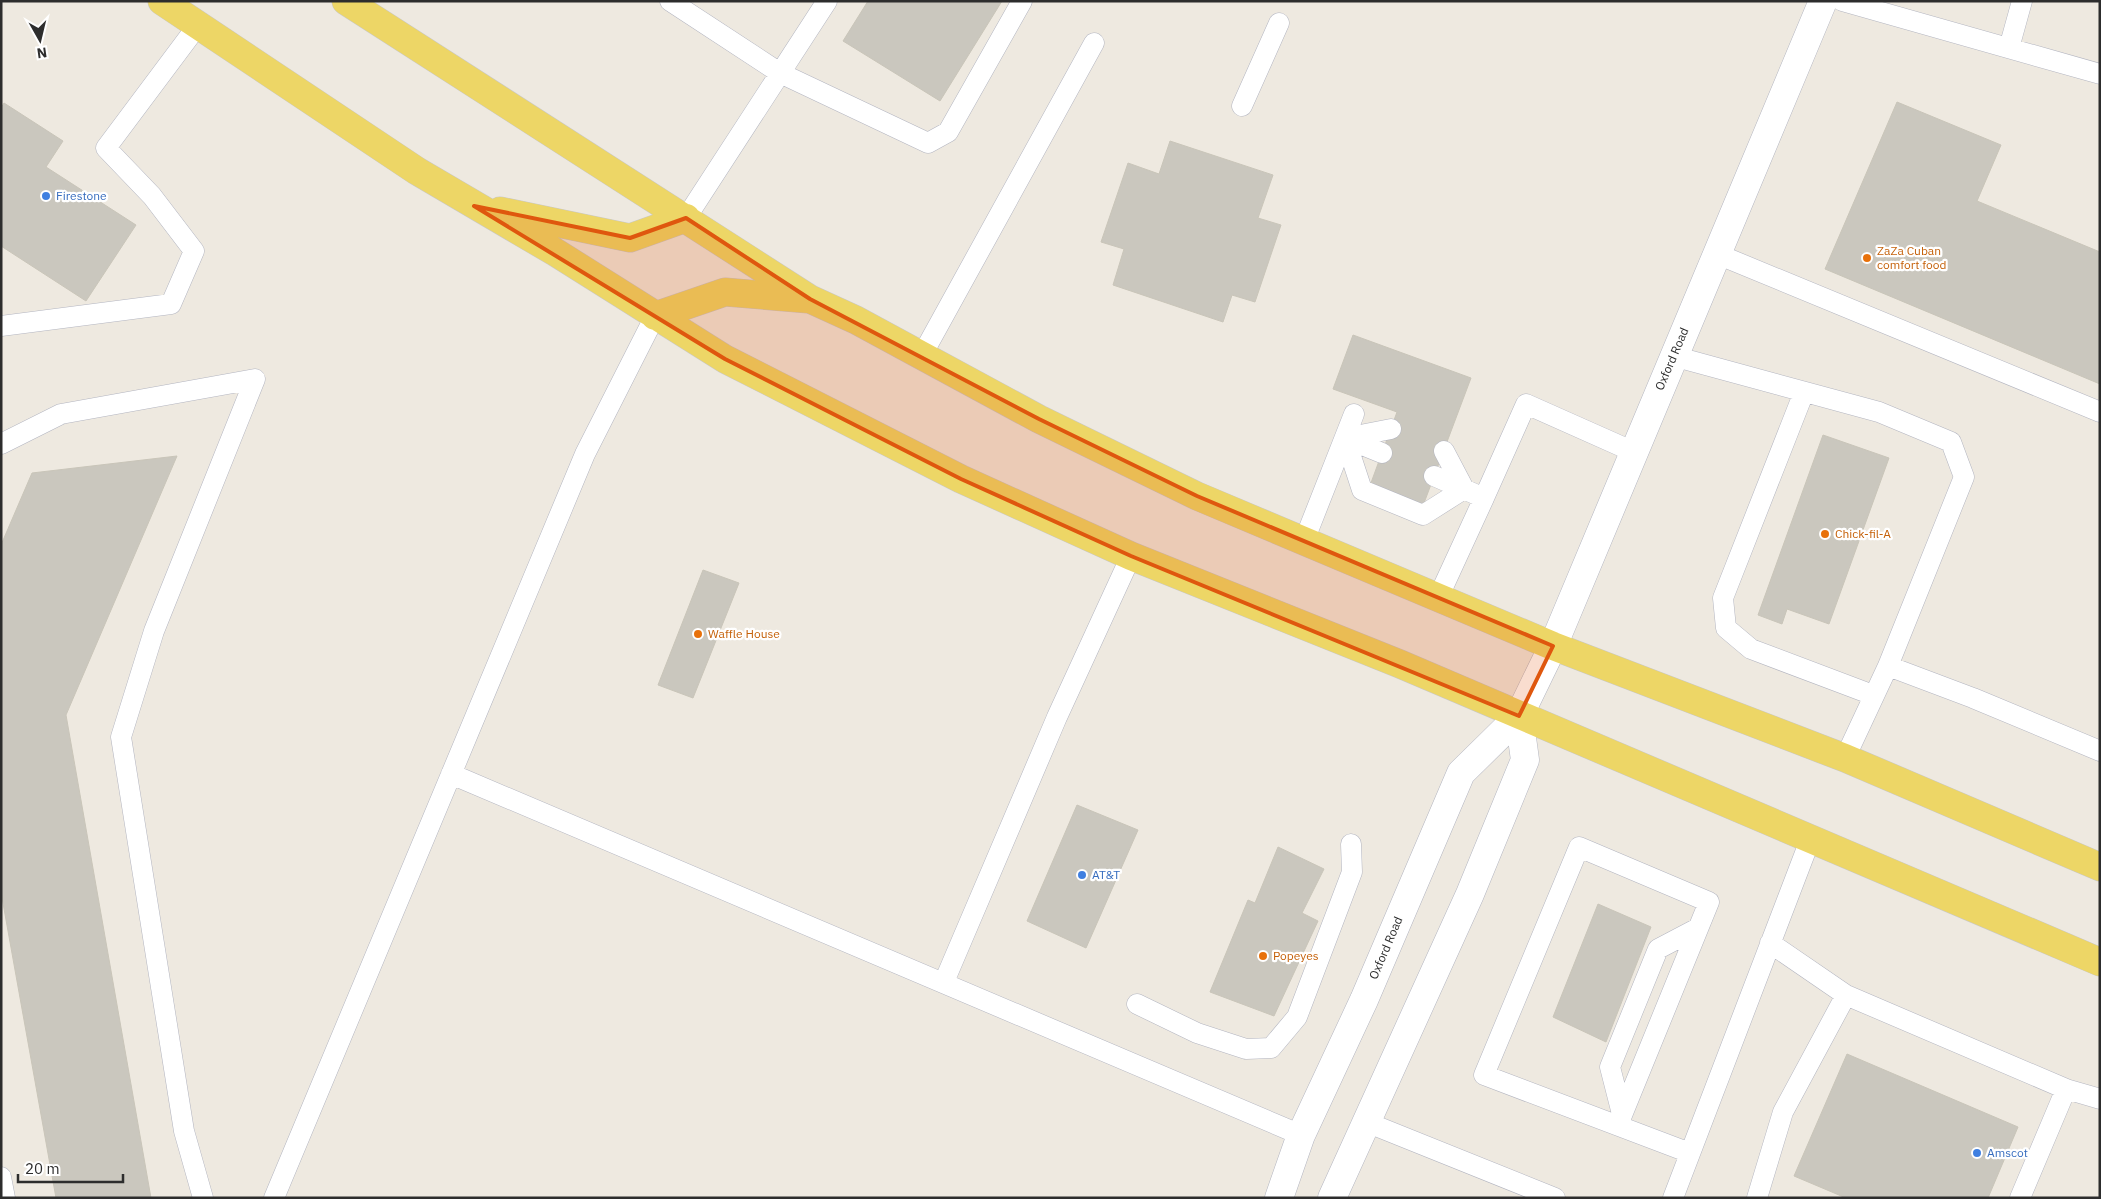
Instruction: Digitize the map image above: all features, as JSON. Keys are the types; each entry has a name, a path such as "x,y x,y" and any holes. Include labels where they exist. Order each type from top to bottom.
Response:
{"main road":[{"path":"162,1 417,172 555,252 725,359 952,474 1131,556 1400,664 2100,962"},
{"path":"346,1 810,299 856,320 1039,419 1197,496 1438,598 1553,646 1845,758 2100,867"},
{"path":"474,206 630,238 686,218"},
{"path":"655,316 725,292 810,299"}],"street":[{"name":"Oxford Road","path":"1279,1198 1301,1135 1364,1000 1461,773 1519,716 1553,646 1823,1"},
{"path":"1332,1198 1470,894 1525,760 1519,716"}],"lane":[{"path":"670,1 780,73 928,143 948,132 1022,1"},
{"path":"686,218 827,1"},
{"path":"1842,1 2100,74"},
{"path":"2009,48 2022,1"},
{"path":"1242,106 1279,23"},
{"path":"1,326 171,304 194,251 152,196 106,148 198,25"},
{"path":"922,357 1094,43"},
{"path":"1717,254 2100,412"},
{"path":"274,1198 585,454 655,316"},
{"path":"1674,356 1879,412 1951,442 1964,477 1888,666 1845,758"},
{"path":"1,444 61,414 255,379 154,631 121,737 184,1130 202,1198"},
{"path":"1804,392 1723,598 1726,628 1751,649 1873,696"},
{"path":"1438,598 1526,404 1634,452"},
{"path":"1304,541 1354,414"},
{"path":"1345,438 1391,429"},
{"path":"1345,438 1382,453"},
{"path":"1345,438 1362,490 1423,515 1464,489"},
{"path":"1444,451 1464,489"},
{"path":"1434,476 1484,498"},
{"path":"944,982 1057,717 1131,556"},
{"path":"1888,666 1973,698 2100,751"},
{"path":"451,774 1301,1135"},
{"path":"1672,1198 1810,840"},
{"path":"1137,1004 1197,1033 1246,1050 1271,1048 1297,1017 1352,872 1351,844"},
{"path":"1620,1120 1709,902 1579,847 1484,1075 1620,1120 1690,1154"},
{"path":"1620,1120 1610,1067 1658,949 1698,928"},
{"path":"1770,944 1846,995 2066,1089 2100,1099"},
{"path":"1757,1198 1783,1112 1846,995"},
{"path":"2020,1198 2066,1089"},
{"path":"1366,1122 1555,1198"},
{"path":"1,1177 5,1198"}],"highlighted area":[{"path":"474,206 630,238 686,218 810,299 1039,419 1197,496 1553,646 1519,716 1131,556 961,479 725,359"}],"building":[{"path":"868,1 1002,1 940,101 843,41"},
{"path":"1897,102 2001,145 1977,201 2100,252 2100,384 1825,269"},
{"name":"Firestone","path":"4,103 63,141 46,167 136,225 86,301 1,246 1,108"},
{"path":"1170,141 1273,175 1258,218 1281,225 1255,302 1232,295 1223,322 1113,285 1124,249 1101,242 1128,163 1159,174"},
{"path":"1353,335 1471,378 1421,511 1368,491 1397,412 1333,389"},
{"name":"Chick-fil-A","path":"1823,435 1889,458 1829,624 1787,609 1782,624 1758,615"},
{"path":"177,456 66,715 151,1198 56,1198 1,892 1,545 32,473"},
{"name":"Waffle House","path":"703,570 739,583 693,698 658,685"},
{"name":"AT&T","path":"1077,805 1138,830 1086,948 1027,921"},
{"name":"Popeyes","path":"1278,847 1324,869 1302,913 1318,921 1274,1016 1210,992 1248,900 1255,903"},
{"path":"1598,904 1651,927 1606,1042 1553,1017"},
{"path":"1847,1054 2018,1127 1988,1198 1846,1198 1794,1176"}],"place":[{"name":"Firestone","path":"46,196"},
{"name":"ZaZa Cuban comfort food","path":"1867,258"},
{"name":"Chick-fil-A","path":"1825,534"},
{"name":"Waffle House","path":"698,634"},
{"name":"AT&T","path":"1082,875"},
{"name":"Popeyes","path":"1263,956"},
{"name":"Amscot","path":"1977,1153"}]}
